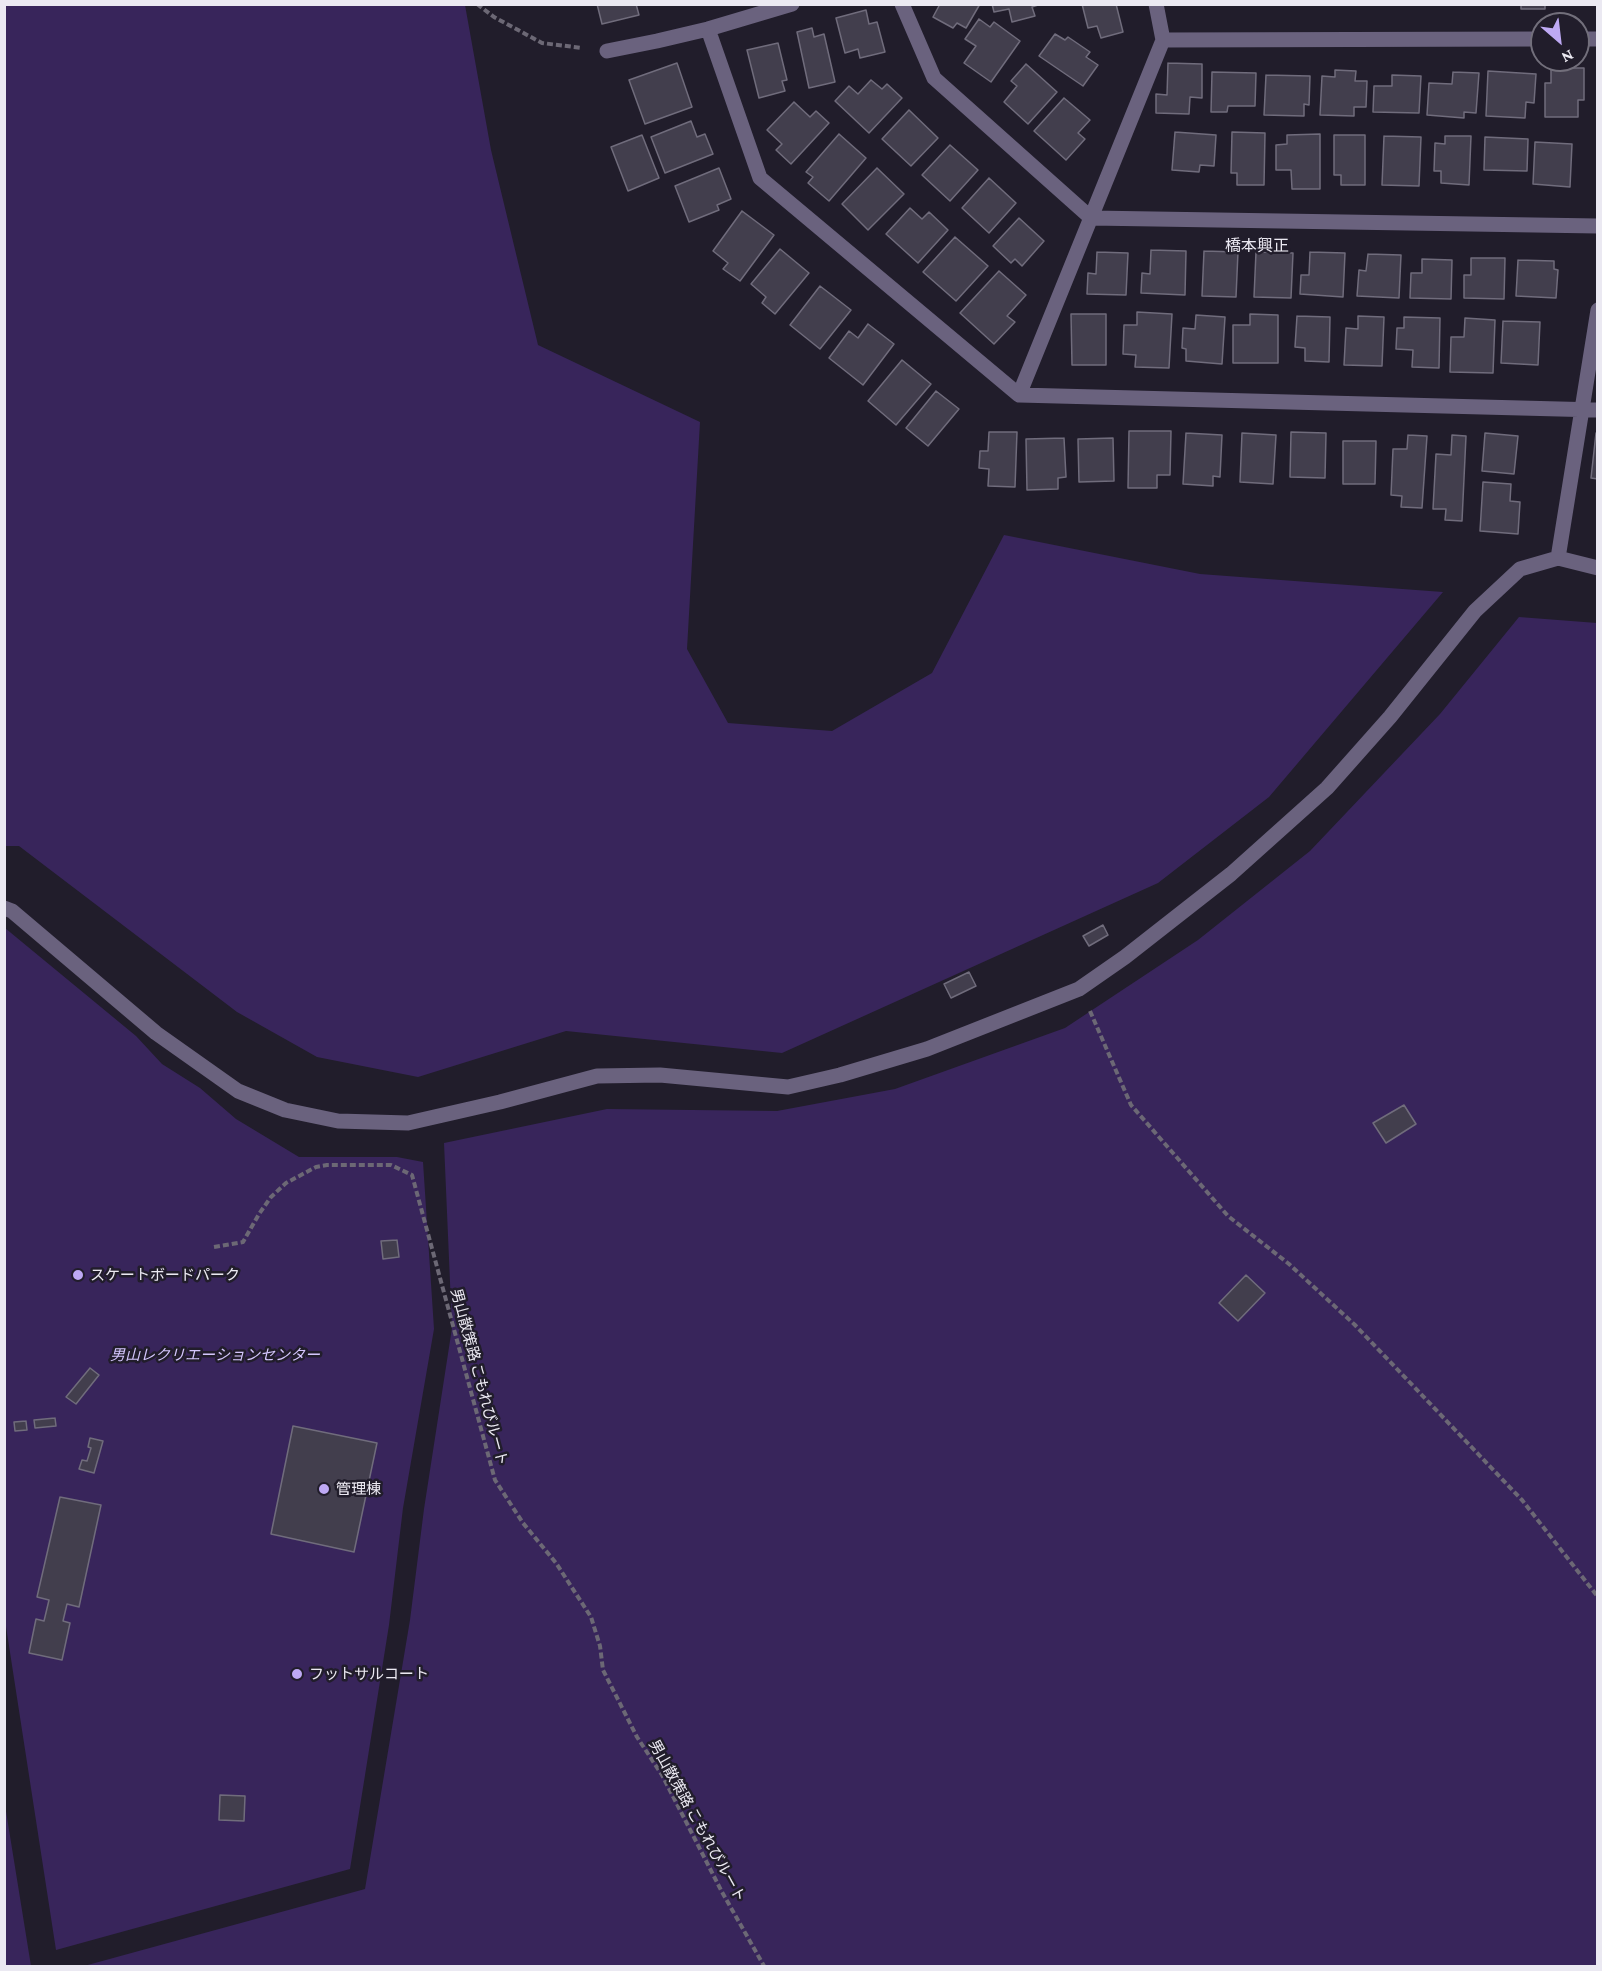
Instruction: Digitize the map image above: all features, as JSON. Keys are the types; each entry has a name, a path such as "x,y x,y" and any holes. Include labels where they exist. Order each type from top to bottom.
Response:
{"street":[{"path":"607,51 708,29 792,4"},
{"path":"902,4 934,78 1091,218 1598,226"},
{"path":"1019,395 1163,40 1156,4"},
{"path":"708,29 760,178 1019,395 1590,409"},
{"path":"1163,40 1530,39"},
{"path":"1558,558 1590,409 1598,310"},
{"path":"4,908 12,911 156,1033 238,1091 285,1110 338,1121 408,1123 500,1102 597,1076 660,1076 788,1087 840,1075 927,1049 1079,989 1125,957 1231,874 1327,788 1390,717 1475,610 1520,569 1558,558 1598,568"}],"path":[{"path":"477,4 494,17 542,44 607,51"},
{"path":"1079,989 1131,1105 1228,1216 1290,1264 1355,1325 1522,1500 1598,1597"},
{"name":"男山散策路 こもれびルート","path":"214,1247 243,1242 258,1214 271,1197 286,1183 316,1167 391,1165 412,1175 495,1480 523,1523 556,1563 591,1617 600,1646 603,1671 637,1737 662,1775 722,1892 764,1966"}],"green space":[{"path":"4,5 465,5 491,150 538,345 700,422 687,649 728,723 832,731 932,673 1004,535 1200,574 1443,592 1269,797 1158,883 782,1053 566,1031 418,1077 317,1057 237,1012 19,846 5,846"},
{"path":"1519,617 1597,623 1597,1966 84,1966 365,1889 410,1620 424,1509 452,1328 444,1143 607,1109 777,1111 895,1089 1065,1028 1198,940 1310,851 1440,714"},
{"name":"男山レクリエーションセンター","path":"5,928 136,1036 162,1064 200,1088 236,1119 299,1157 397,1157 423,1162 434,1329 403,1508 389,1625 350,1869 56,1950 5,1620"},
{"path":"5,1805 31,1966 5,1966"}],"building":[{"path":"597,4 636,4 639,15 602,24"},
{"path":"940,4 980,4 966,28 957,23 953,28 933,17"},
{"path":"992,4 1041,4 1032,7 1035,16 1012,22 1009,9 994,12"},
{"path":"1082,4 1116,4 1123,32 1101,38 1097,26 1088,28"},
{"path":"1521,4 1545,4 1545,9 1521,9"},
{"path":"866,10 869,24 877,22 885,52 860,58 858,49 845,53 836,18"},
{"path":"979,19 990,27 994,22 1020,41 991,82 964,63 976,46 965,39"},
{"path":"812,28 814,37 824,34 835,82 809,88 797,32"},
{"path":"1055,34 1065,40 1068,37 1090,52 1086,57 1098,65 1083,86 1039,56"},
{"path":"778,43 787,80 782,81 785,91 759,98 747,50"},
{"path":"677,63 692,107 645,124 629,80"},
{"path":"1168,63 1202,64 1202,98 1190,97 1189,114 1156,113 1156,94 1167,95"},
{"path":"1026,64 1057,92 1028,124 1004,102 1017,86 1011,81"},
{"path":"1335,70 1356,71 1355,81 1367,81 1366,107 1354,107 1354,116 1320,115 1322,76 1335,77"},
{"path":"1488,71 1536,74 1534,103 1526,102 1525,118 1486,116"},
{"path":"1212,72 1256,73 1255,106 1228,106 1227,112 1211,112"},
{"path":"1453,72 1479,73 1476,113 1464,112 1464,118 1427,115 1429,83 1452,84"},
{"path":"1551,72 1584,72 1584,100 1578,100 1578,117 1545,117 1545,83 1551,83"},
{"path":"1266,75 1310,76 1309,105 1304,104 1304,116 1264,115"},
{"path":"1392,75 1421,76 1419,113 1373,112 1374,86 1392,86"},
{"path":"871,80 882,89 887,84 902,98 869,133 835,101 849,86 858,94"},
{"path":"1064,98 1090,120 1078,133 1085,139 1066,160 1034,131"},
{"path":"794,102 810,117 816,111 829,123 791,164 776,150 782,144 767,130"},
{"path":"909,110 938,138 911,166 882,139"},
{"path":"691,121 697,137 705,134 713,154 665,173 651,137"},
{"path":"1175,132 1216,135 1214,166 1200,165 1199,172 1172,170"},
{"path":"1232,132 1265,133 1264,185 1237,185 1237,173 1231,173"},
{"path":"839,134 866,158 829,201 808,183 813,177 806,172"},
{"path":"1320,134 1320,189 1292,189 1291,170 1276,170 1276,145 1287,144 1287,135"},
{"path":"642,135 659,178 628,191 611,147"},
{"path":"1334,135 1365,135 1365,185 1341,185 1341,175 1334,175"},
{"path":"1384,136 1421,137 1419,186 1382,185"},
{"path":"1445,136 1471,136 1469,185 1441,183 1441,171 1434,171 1435,143 1445,144"},
{"path":"1485,137 1528,139 1527,171 1484,170"},
{"path":"1535,142 1572,144 1570,187 1533,184"},
{"path":"950,145 978,170 950,201 922,175"},
{"path":"719,168 731,199 717,205 719,210 689,222 675,186"},
{"path":"877,168 904,194 868,230 842,204"},
{"path":"989,178 1016,203 989,233 962,208"},
{"path":"910,208 922,219 929,212 948,230 918,263 886,234"},
{"path":"742,211 774,235 740,281 723,269 728,263 713,251"},
{"path":"1019,218 1044,241 1022,266 1015,259 1011,263 993,246"},
{"path":"955,237 988,266 956,301 923,272"},
{"path":"780,249 809,273 775,314 762,303 766,297 751,284"},
{"path":"1151,250 1186,251 1185,295 1141,293 1142,273 1150,274"},
{"path":"1204,251 1238,252 1236,297 1202,296"},
{"path":"1097,252 1128,253 1126,295 1087,294 1088,273 1096,274"},
{"path":"1256,252 1293,253 1291,298 1254,297"},
{"path":"1310,252 1345,253 1343,297 1300,294 1301,275 1309,275"},
{"path":"1368,254 1401,255 1399,298 1357,296 1359,270 1366,271"},
{"path":"1471,258 1505,258 1504,299 1464,298 1464,275 1471,275"},
{"path":"1422,259 1452,260 1451,299 1410,298 1411,273 1422,273"},
{"path":"1518,260 1554,261 1554,269 1558,270 1556,298 1516,296"},
{"path":"999,271 1026,295 1007,316 1015,322 994,344 960,313"},
{"path":"820,286 851,310 820,349 790,325"},
{"path":"1137,312 1172,314 1169,368 1135,367 1136,355 1123,354 1124,325 1137,325"},
{"path":"1071,314 1106,314 1106,365 1072,365"},
{"path":"1250,314 1278,315 1278,363 1233,363 1233,325 1250,325"},
{"path":"1196,315 1225,317 1222,364 1186,361 1186,349 1182,348 1183,328 1195,329"},
{"path":"1297,316 1330,317 1329,362 1305,361 1305,348 1295,347"},
{"path":"1358,316 1384,317 1382,366 1344,365 1346,328 1358,329"},
{"path":"1404,317 1440,318 1439,368 1412,367 1413,350 1396,349 1397,328 1404,328"},
{"path":"1465,318 1495,320 1493,373 1450,372 1451,337 1464,337"},
{"path":"1503,321 1540,322 1538,365 1501,363"},
{"path":"868,324 894,344 863,385 829,358 849,331 858,338"},
{"path":"902,360 931,384 896,425 868,401"},
{"path":"936,391 959,409 928,446 906,428"},
{"path":"1129,431 1171,431 1170,475 1157,475 1157,488 1128,488"},
{"path":"989,432 1017,432 1015,487 988,486 989,469 979,468 980,451 988,451"},
{"path":"1291,432 1326,433 1325,478 1290,477"},
{"path":"1186,433 1222,435 1220,477 1213,476 1213,486 1183,484"},
{"path":"1242,433 1276,435 1273,484 1240,482"},
{"path":"1485,433 1518,436 1514,474 1482,471"},
{"path":"1596,433 1598,433 1598,479 1591,478"},
{"path":"1408,435 1427,436 1422,508 1401,507 1402,496 1391,495 1393,449 1407,449"},
{"path":"1452,435 1466,436 1462,521 1445,520 1446,509 1433,509 1436,454 1451,455"},
{"path":"1064,438 1066,477 1058,478 1058,489 1027,490 1026,439"},
{"path":"1113,438 1114,481 1079,482 1078,439"},
{"path":"1343,441 1376,441 1375,484 1343,484"},
{"path":"1483,482 1511,484 1510,501 1520,502 1518,534 1480,531"},
{"path":"1103,925 1108,935 1089,946 1083,936"},
{"path":"969,972 976,986 951,998 944,984"},
{"path":"1404,1105 1416,1124 1386,1143 1373,1123"},
{"path":"397,1240 399,1257 383,1259 381,1241"},
{"path":"1246,1275 1265,1293 1238,1321 1219,1303"},
{"path":"90,1368 99,1375 76,1404 66,1397"},
{"path":"55,1418 56,1426 35,1428 34,1420"},
{"path":"26,1421 27,1430 15,1431 14,1422"},
{"name":"管理棟","path":"293,1426 377,1443 354,1552 271,1534"},
{"path":"90,1438 103,1441 94,1473 79,1469 82,1460 87,1461 91,1448 88,1447"},
{"path":"60,1497 101,1505 79,1607 67,1604 63,1621 70,1623 62,1660 29,1653 36,1619 44,1621 49,1600 37,1597"},
{"path":"220,1795 245,1796 244,1821 219,1820"}],"place":[{"name":"スケートボードパーク","path":"78,1275"},
{"name":"管理棟","path":"324,1489"},
{"name":"フットサルコート","path":"297,1674"}],"district":[{"name":"橋本興正","path":"1257,246"}]}
